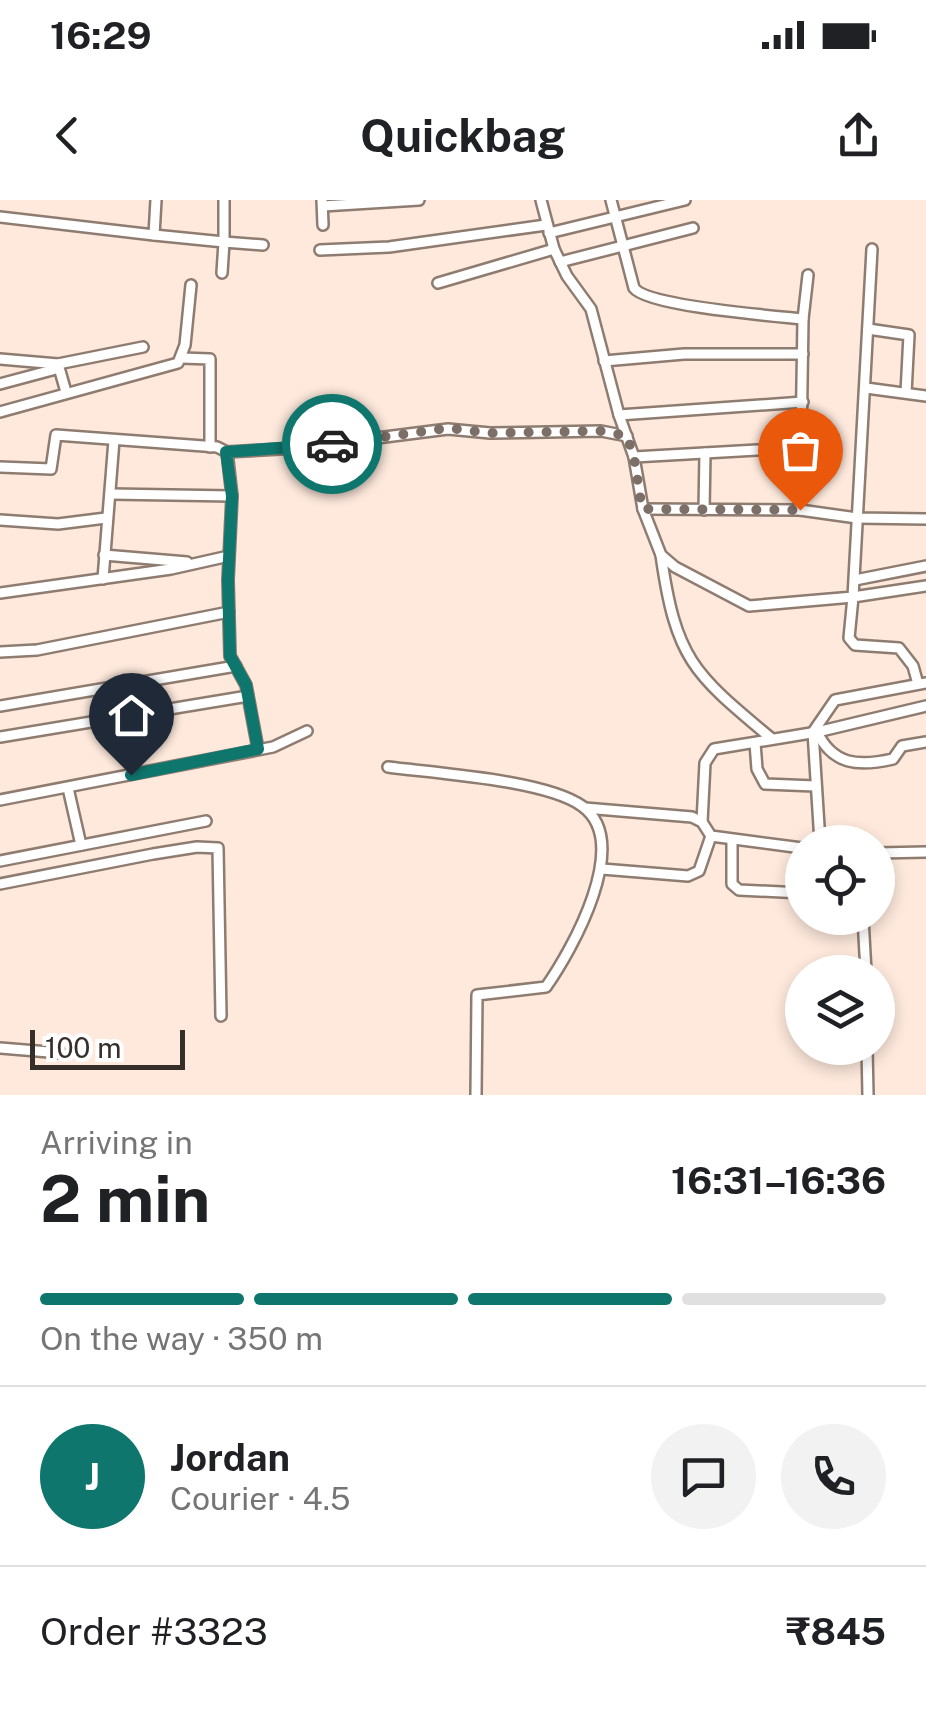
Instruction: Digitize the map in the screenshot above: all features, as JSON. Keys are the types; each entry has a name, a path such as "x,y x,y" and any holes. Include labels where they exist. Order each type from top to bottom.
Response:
{"street":[{"path":"154,234 156,200"},
{"path":"222,273 224,200"},
{"path":"323,224 322,203 419,200"},
{"path":"541,200 554,249 590,309 634,457 642,509 662,555 673,628 711,688 772,739"},
{"path":"611,200 622,248 639,295 803,319"},
{"path":"320,250 389,247 547,229 616,218 686,200"},
{"path":"0,217 263,244"},
{"path":"560,262 693,228"},
{"path":"438,284 554,249"},
{"path":"818,825 815,732 835,700 922,684 898,648 850,643 872,250"},
{"path":"800,510 803,319 808,275"},
{"path":"0,412 172,367 182,358 191,285"},
{"path":"868,328 909,335 906,393"},
{"path":"0,384 143,347"},
{"path":"604,361 684,354 803,354"},
{"path":"182,358 210,360 210,447"},
{"path":"0,359 58,366"},
{"path":"58,366 66,392"},
{"path":"866,388 926,396"},
{"path":"619,415 803,402"},
{"path":"0,467 51,469 56,435 210,447 226,452 298,448 448,428 490,433 601,431 627,436"},
{"path":"104,579 114,440"},
{"path":"634,457 757,450"},
{"path":"226,452 232,496 230,656 248,696 258,749"},
{"path":"704,510 706,453"},
{"path":"111,494 232,496"},
{"path":"642,509 800,510 856,518 926,519"},
{"path":"0,520 58,524 106,518"},
{"path":"104,555 200,562"},
{"path":"662,555 675,568 749,606 926,586"},
{"path":"0,593 229,556"},
{"path":"855,580 926,566"},
{"path":"0,652 37,650 229,612"},
{"path":"0,706 236,666"},
{"path":"0,737 248,696"},
{"path":"702,822 707,755 714,749 815,732 926,706"},
{"path":"0,800 273,747 307,730"},
{"path":"815,732 827,752 841,760 881,762 893,759 902,746 926,742"},
{"path":"755,743 757,769 765,784 814,786"},
{"path":"388,767 520,787 558,795 585,808 692,817 702,822 711,836 785,846"},
{"path":"68,788 81,845"},
{"path":"476,1095 478,995 546,986 566,958 602,869 604,852 599,832 585,808"},
{"path":"0,860 3,863 206,821"},
{"path":"602,869 688,876 699,871 711,836"},
{"path":"732,840 732,884 740,890 785,892"},
{"path":"0,884 182,850 218,848 222,1016"},
{"path":"895,852 926,852"},
{"path":"0,1048 60,1053"},
{"path":"867,1065 868,1095"}],"way so far":[{"path":"332,444 448,428 490,433 601,431 627,436 642,509 800,510"}],"route":[{"path":"131,775 258,749 246,685 230,656 232,496 226,452 332,444"}]}
